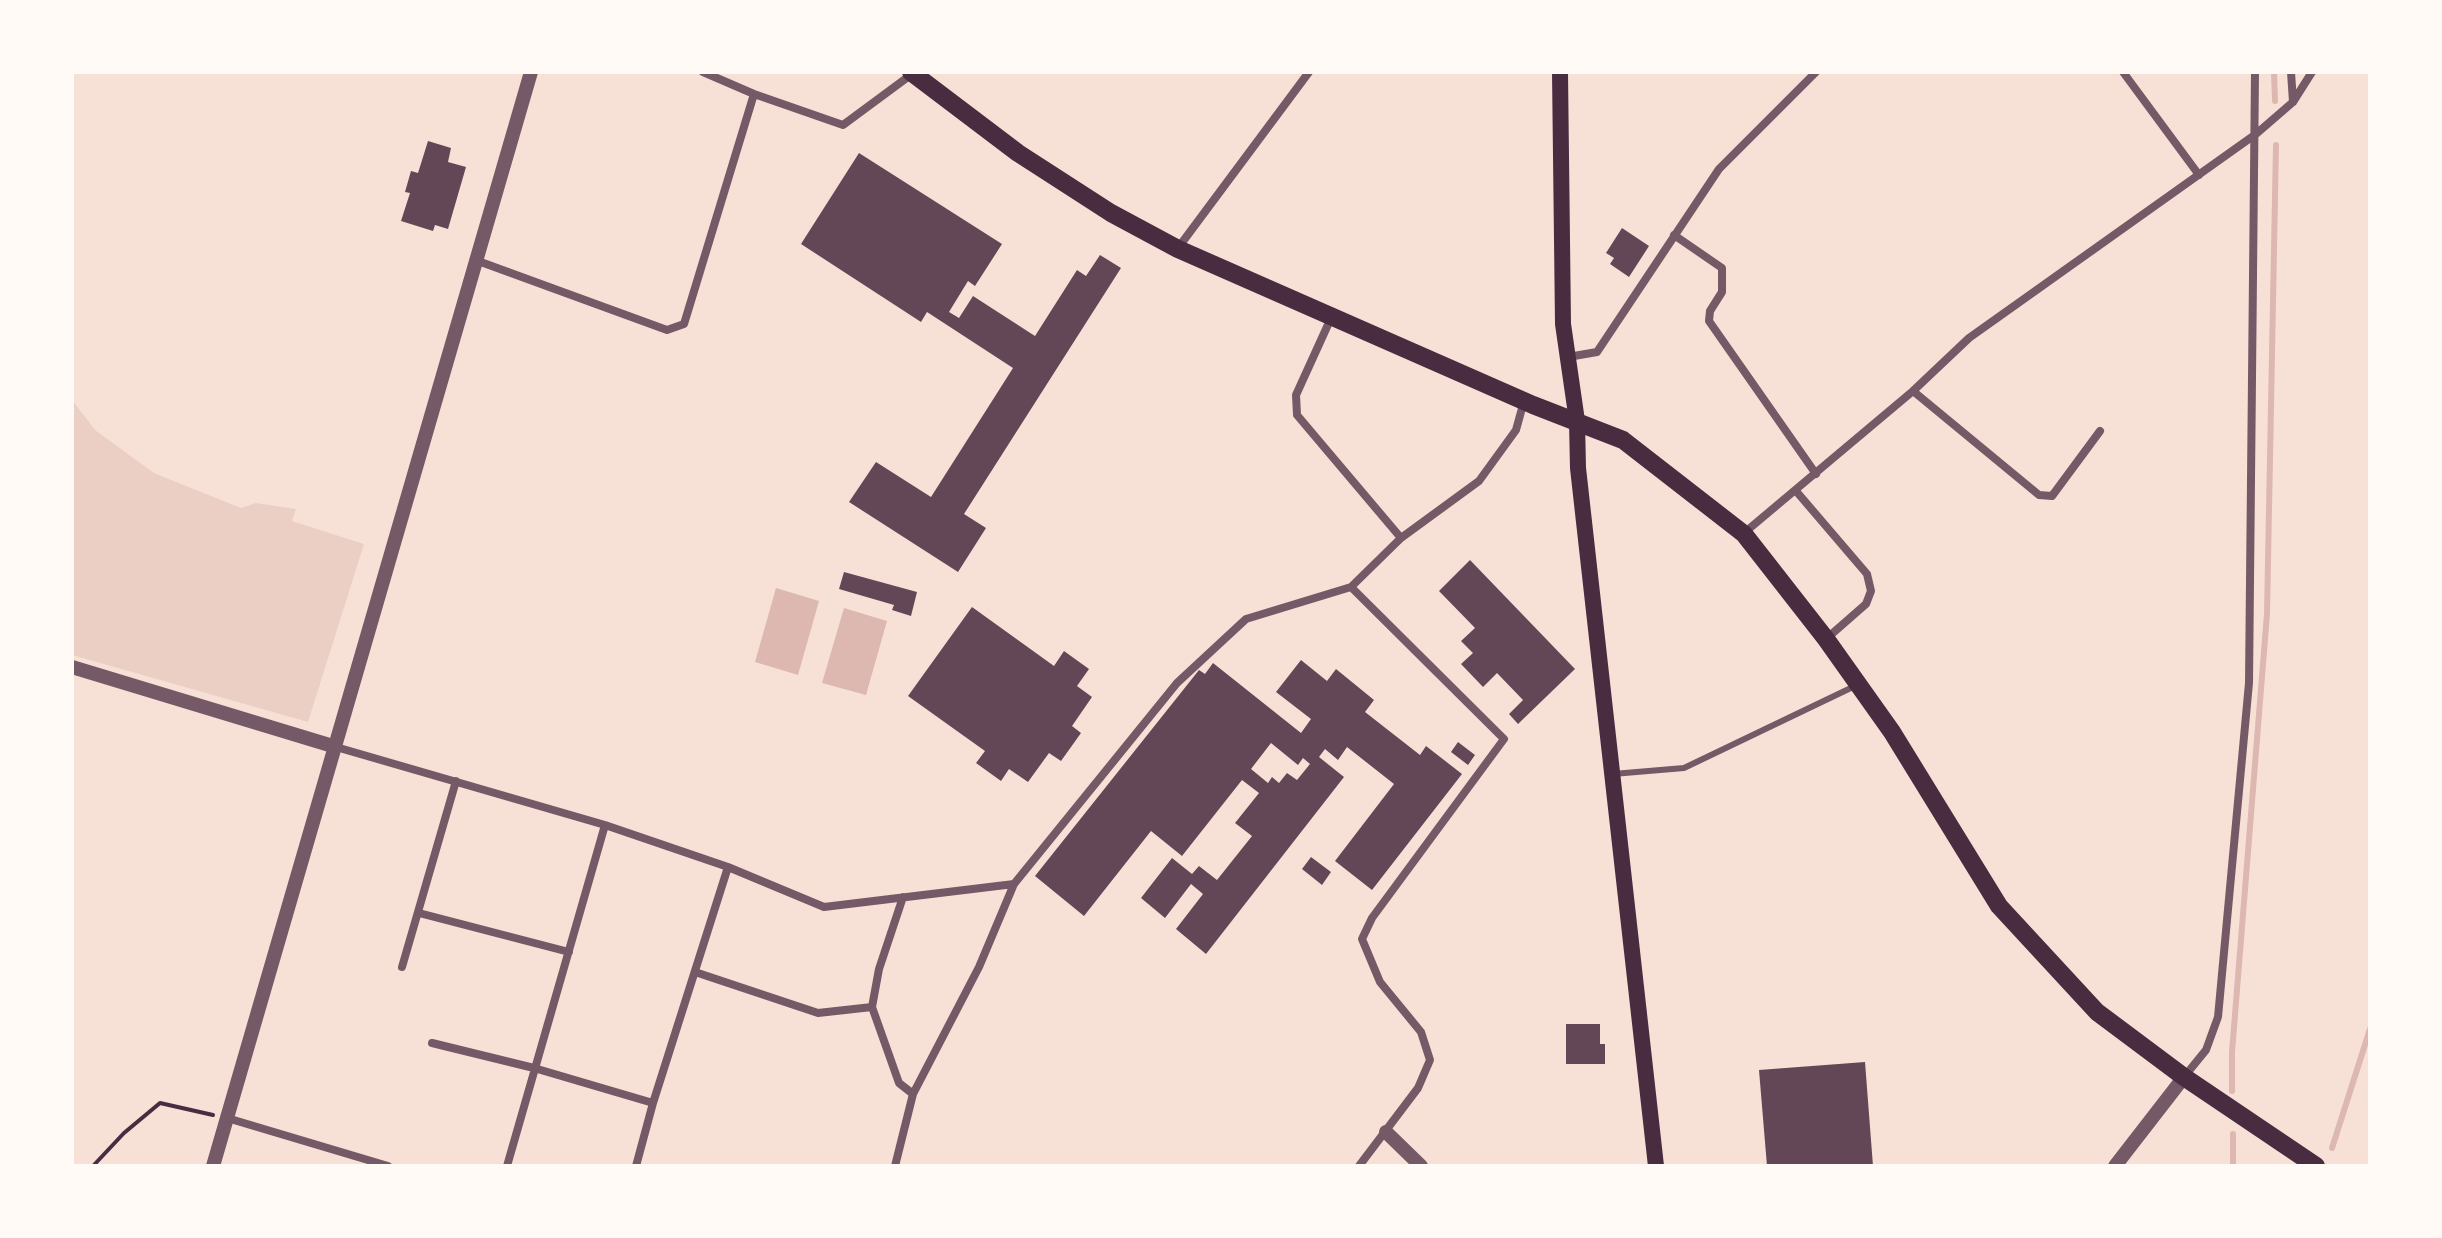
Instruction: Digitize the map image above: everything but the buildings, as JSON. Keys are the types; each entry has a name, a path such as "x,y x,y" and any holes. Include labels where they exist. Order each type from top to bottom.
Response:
{"main road":[{"path":"1560,72 1563,324 1577,421 1578,468 1656,1166"},
{"path":"912,73 1018,153 1111,213 1178,249 1331,318 1623,440 1744,534 1826,639 1892,732 1999,906 2097,1012 2184,1077 2316,1166"}],"street":[{"path":"213,1166 531,72"},
{"path":"703,72 754,94 843,125 912,73"},
{"path":"1178,249 1309,72"},
{"path":"1568,357 1597,352 1719,169 1816,72"},
{"path":"2123,72 2199,175"},
{"path":"2115,1166 2206,1050 2218,1017 2249,683 2255,72"},
{"path":"2291,72 2293,102"},
{"path":"1744,534 1913,391 1969,338 2256,134 2293,102 2312,72"},
{"path":"478,261 667,330 684,324 754,94"},
{"path":"1674,235 1722,268 1722,292 1710,311 1709,321 1816,474"},
{"path":"1331,318 1296,395 1297,415 1401,538"},
{"path":"1913,391 2039,495 2052,496 2100,431"},
{"path":"895,1166 913,1094 979,967 1014,884 1177,683 1246,619 1351,587 1401,538 1479,481 1516,430 1524,401"},
{"path":"1796,491 1867,574 1871,591 1866,604 1826,639"},
{"path":"1351,587 1504,739 1372,918 1362,939 1380,982 1421,1032 1430,1060 1418,1088 1359,1166"},
{"path":"72,667 605,825 728,867 824,907 1014,884"},
{"path":"402,967 456,781"},
{"path":"507,1166 605,825"},
{"path":"636,1166 728,867"},
{"path":"903,897 879,969 872,1007 899,1083 913,1094"},
{"path":"419,913 569,952"},
{"path":"695,972 818,1013 872,1007"},
{"path":"432,1043 534,1068 653,1103"},
{"path":"227,1118 388,1166"},
{"path":"1386,1132 1421,1166"}],"lane":[{"path":"1613,774 1684,768 1858,684"}],"path":[{"path":"93,1166 124,1133 160,1103 227,1118"}],"shaded area":[{"path":"72,400 95,430 154,473 241,508 256,503 296,509 292,521 364,544 308,722 72,655"},
{"path":"776,588 819,601 798,675 755,662"},
{"path":"844,608 887,621 866,695 822,683"}],"waterway":[{"path":"2274,72 2275,101"},
{"path":"2232,1091 2232,1052 2267,614 2276,145"},
{"path":"2332,1148 2370,1029"},
{"path":"2233,1134 2233,1166"}]}
